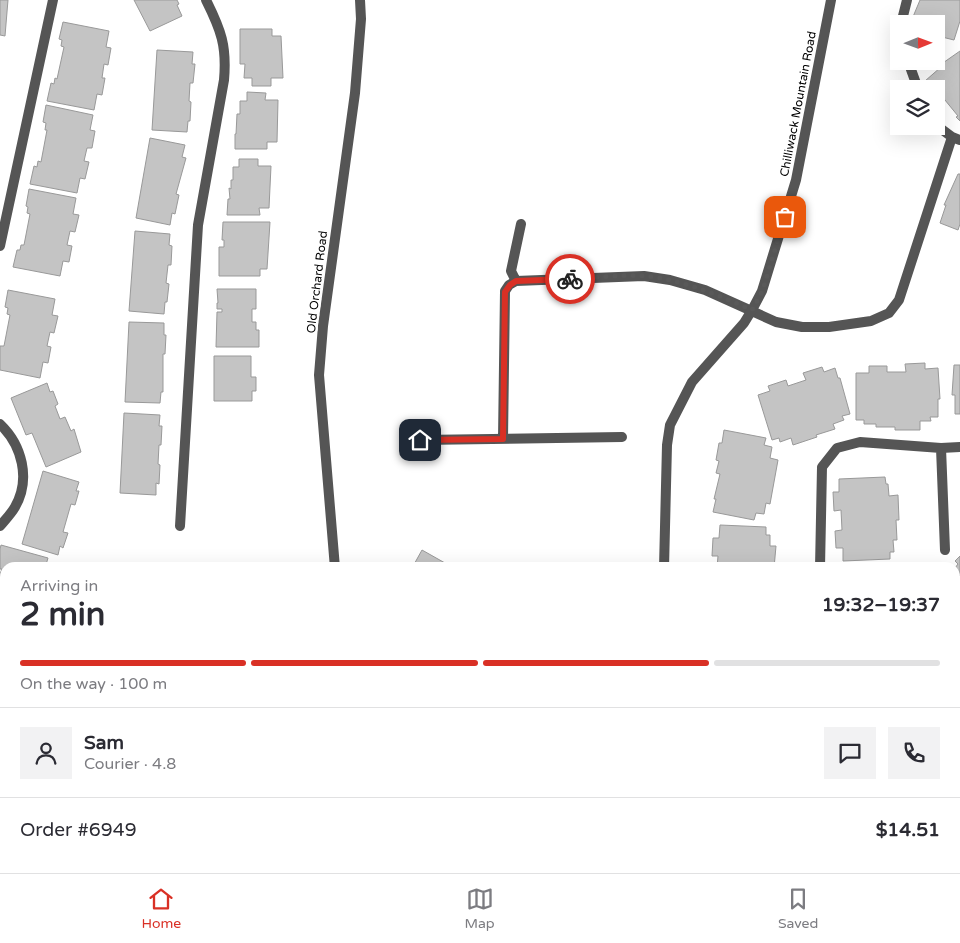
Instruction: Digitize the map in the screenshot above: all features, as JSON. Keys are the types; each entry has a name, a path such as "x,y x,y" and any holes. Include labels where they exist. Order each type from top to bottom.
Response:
{"street":[{"path":"0,246 54,0"},
{"path":"180,526 198,225 226,61 224,42 206,0"},
{"name":"Old Orchard Road","path":"335,562 319,375 323,326 355,93 361,19 360,0"},
{"name":"Chilliwack Mountain Road","path":"664,562 670,425 692,382 752,310 762,292 796,180 831,0"},
{"path":"903,15 907,0"},
{"path":"503,439 505,292 510,285 516,281 644,276 670,280 705,290 776,322 802,326 829,327 871,321 889,313 900,300 956,138 945,131"},
{"path":"516,281 511,272 522,224"},
{"path":"0,424 15,442 22,460 23,475 21,492 15,507 0,526"},
{"path":"420,440 622,437"},
{"path":"820,562 822,467 837,448 860,442 941,448 960,447"},
{"path":"941,448 945,550"}],"building":[{"path":"0,0 8,0 5,36 0,35"},
{"path":"134,0 177,0 182,16 150,31"},
{"path":"920,0 960,0 960,21 954,40 945,38 945,15 914,15"},
{"path":"63,22 109,31 106,47 111,48 108,65 104,64 102,78 105,78 102,95 97,94 94,110 47,101 51,83 54,84 55,78 57,79 64,47 61,46 62,40 59,39"},
{"path":"240,29 272,29 272,36 281,36 283,78 271,78 271,86 252,86 252,78 244,78 245,64 240,64"},
{"path":"157,50 193,52 192,64 195,64 193,83 190,83 190,121 188,121 187,132 152,130"},
{"path":"960,51 960,121 945,100 945,80 926,80 938,70 945,70 945,62"},
{"path":"247,92 266,93 265,100 278,100 277,142 267,142 267,149 235,149 237,114 240,114 240,101 247,101"},
{"path":"46,105 93,115 90,130 95,131 92,148 87,148 84,161 89,162 85,179 80,178 77,193 30,184 34,166 37,167 38,161 41,162 47,130 45,130 46,123 43,122"},
{"path":"150,138 185,145 182,157 186,158 176,194 179,195 175,214 172,213 170,225 136,218"},
{"path":"239,159 258,159 258,166 271,166 269,208 259,208 260,215 227,215 228,199 230,199 229,188 231,189 231,180 233,180 233,167 239,167"},
{"path":"958,174 960,174 960,224 958,230 940,223 946,205 944,205"},
{"path":"29,189 76,198 73,214 79,215 75,232 70,231 67,245 72,246 69,262 63,261 60,276 13,267 17,250 20,250 21,245 24,245 30,214 27,213 28,207 26,206"},
{"path":"223,222 270,222 267,269 260,269 260,276 219,276 219,247 224,247 224,240 222,240"},
{"path":"135,231 170,234 169,245 172,246 171,265 168,265 166,283 169,284 164,314 129,311"},
{"path":"217,289 256,289 256,309 252,309 252,322 256,322 256,330 259,330 259,347 216,347 217,312 222,312 222,309 217,309"},
{"path":"8,290 55,299 52,315 58,316 54,333 50,332 47,346 51,347 48,363 43,362 40,378 0,370 0,346 4,346 10,315 7,314 8,308 5,307"},
{"path":"129,322 164,323 164,335 166,335 165,354 163,354 163,392 161,392 160,403 125,402"},
{"path":"214,356 251,356 251,377 256,377 256,391 252,391 252,401 214,401"},
{"path":"925,363 925,369 938,368 940,399 938,399 938,417 930,417 931,421 920,421 920,430 895,430 895,427 876,427 876,424 864,424 864,420 856,420 856,373 869,373 869,366 887,366 887,372 906,372 905,364"},
{"path":"954,365 960,365 960,414 955,414 955,395 952,395"},
{"path":"822,367 824,372 835,368 838,378 840,378 850,414 842,416 844,420 833,424 835,429 793,445 791,438 780,442 779,438 772,440 758,395 770,391 768,386 786,380 788,386 806,380 803,373"},
{"path":"47,383 50,392 53,391 58,404 55,406 60,419 65,417 71,431 74,429 81,452 46,467 32,433 26,435 11,398"},
{"path":"124,413 160,415 159,426 162,426 158,464 160,465 159,484 156,483 156,495 120,493"},
{"path":"724,430 766,438 764,445 772,447 770,458 778,460 770,504 766,503 764,514 756,513 754,520 713,512 720,474 716,473 719,461 716,460"},
{"path":"43,471 79,482 76,491 79,491 75,505 71,504 63,532 68,533 63,548 60,546 58,555 22,544"},
{"path":"885,477 889,496 898,495 899,520 896,520 897,540 893,540 894,552 890,552 890,559 843,561 843,548 836,548 835,531 842,530 841,510 834,511 833,492 839,492 839,479"},
{"path":"720,525 766,527 766,535 770,535 770,546 776,546 775,562 718,562 718,556 712,556 713,538 719,538"},
{"path":"1,545 48,558 47,562 0,562"},
{"path":"422,550 443,562 415,562"},
{"path":"960,556 960,562 955,561"}],"way so far":[{"path":"570,279 644,276 670,280 705,290 752,310 762,292 785,217"}],"route":[{"path":"420,440 503,439 505,292 516,281 570,279"}]}
